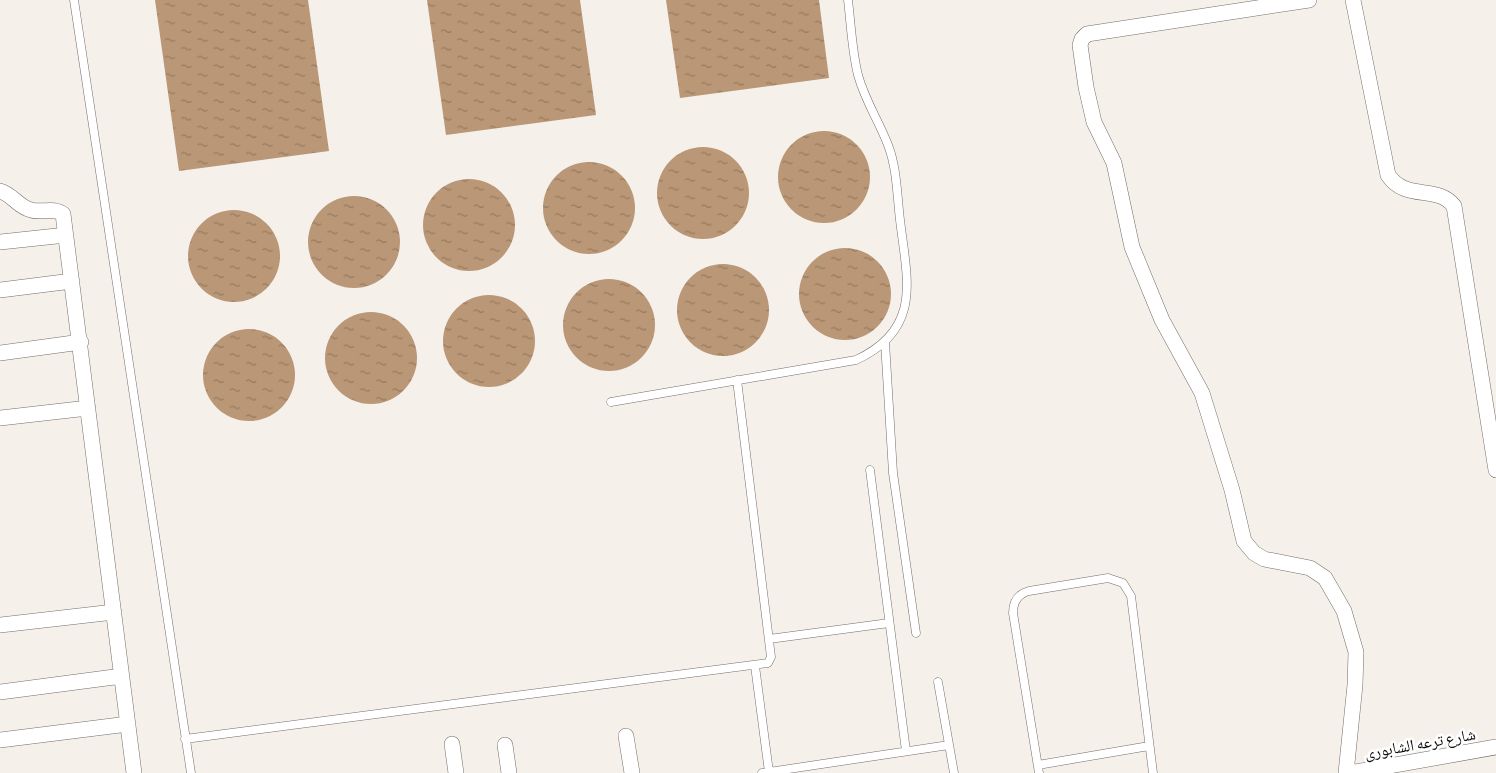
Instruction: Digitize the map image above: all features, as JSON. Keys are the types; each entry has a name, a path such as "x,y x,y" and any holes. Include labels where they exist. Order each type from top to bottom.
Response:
{"street":[{"path":"1309,0 1092,33 1087,34 1082,39 1080,45 1086,87 1094,122 1114,163 1132,246 1162,320 1202,393 1232,490 1244,541 1254,553 1264,559 1310,568 1326,578 1344,611 1356,652 1355,685 1346,773"},
{"path":"1353,0 1388,175 1402,189 1440,195 1449,200 1454,206 1496,470"},
{"path":"0,191 31,210 61,211 63,214 81,342 128,724 131,773"},
{"path":"0,242 66,235"},
{"path":"0,290 72,282"},
{"path":"0,353 81,342"},
{"path":"0,418 88,408"},
{"path":"0,625 114,612"},
{"path":"0,692 122,676"},
{"path":"0,740 128,724"},
{"path":"626,736 632,773"},
{"path":"452,744 456,773"},
{"path":"505,744 509,773"},
{"name":"شارع ترعه الشابورى","path":"1350,773 1496,746"}],"lane":[{"path":"74,0 191,773"},
{"path":"611,402 856,360 884,342 901,318 908,291 892,156 884,134 869,108 858,74 848,0"},
{"path":"884,342 893,473 916,633"},
{"path":"185,739 765,665 770,660 769,639 737,380"},
{"path":"870,470 906,751"},
{"path":"1149,746 1038,769 1013,608 1020,595 1108,578 1118,580 1127,587 1131,596 1153,773"},
{"path":"769,639 889,623"},
{"path":"755,666 765,773 949,745"},
{"path":"938,682 954,773"}],"water":[{"path":"155,0 308,0 329,151 179,171"},
{"path":"427,0 580,0 596,115 446,135"},
{"path":"666,0 819,0 829,78 680,98"},
{"path":"824,131 842,134 857,144 867,159 870,177 867,195 857,210 842,220 824,223 806,220 791,210 781,195 778,177 781,159 791,144 806,134"},
{"path":"703,147 721,150 736,160 746,175 749,193 746,211 736,226 721,236 703,239 685,236 670,226 660,211 657,193 660,175 670,160 685,150"},
{"path":"589,162 607,165 622,175 632,190 635,208 632,226 622,241 607,251 589,254 571,251 556,241 546,226 543,208 546,190 556,175 571,165"},
{"path":"469,179 487,182 502,192 512,207 515,225 512,243 502,258 487,268 469,271 451,268 436,258 426,243 423,225 426,207 436,192 451,182"},
{"path":"354,196 372,199 387,209 397,224 400,242 397,260 387,275 372,285 354,288 336,285 321,275 311,260 308,242 311,224 321,209 336,199"},
{"path":"234,210 252,213 267,223 277,238 280,256 277,274 267,289 252,299 234,302 216,299 201,289 191,274 188,256 191,238 201,223 216,213"},
{"path":"845,248 863,251 878,261 888,276 891,294 888,312 878,327 863,337 845,340 827,337 812,327 802,312 799,294 802,276 812,261 827,251"},
{"path":"723,264 741,267 756,277 766,292 769,310 766,328 756,343 741,353 723,356 705,353 690,343 680,328 677,310 680,292 690,277 705,267"},
{"path":"609,279 627,282 642,292 652,307 655,325 652,343 642,358 627,368 609,371 591,368 576,358 566,343 563,325 566,307 576,292 591,282"},
{"path":"489,295 507,298 522,308 532,323 535,341 532,359 522,374 507,384 489,387 471,384 456,374 446,359 443,341 446,323 456,308 471,298"},
{"path":"371,312 389,315 404,325 414,340 417,358 414,376 404,391 389,401 371,404 353,401 338,391 328,376 325,358 328,340 338,325 353,315"},
{"path":"249,329 267,332 282,342 292,357 295,375 292,393 282,408 267,418 249,421 231,418 216,408 206,393 203,375 206,357 216,342 231,332"}]}
